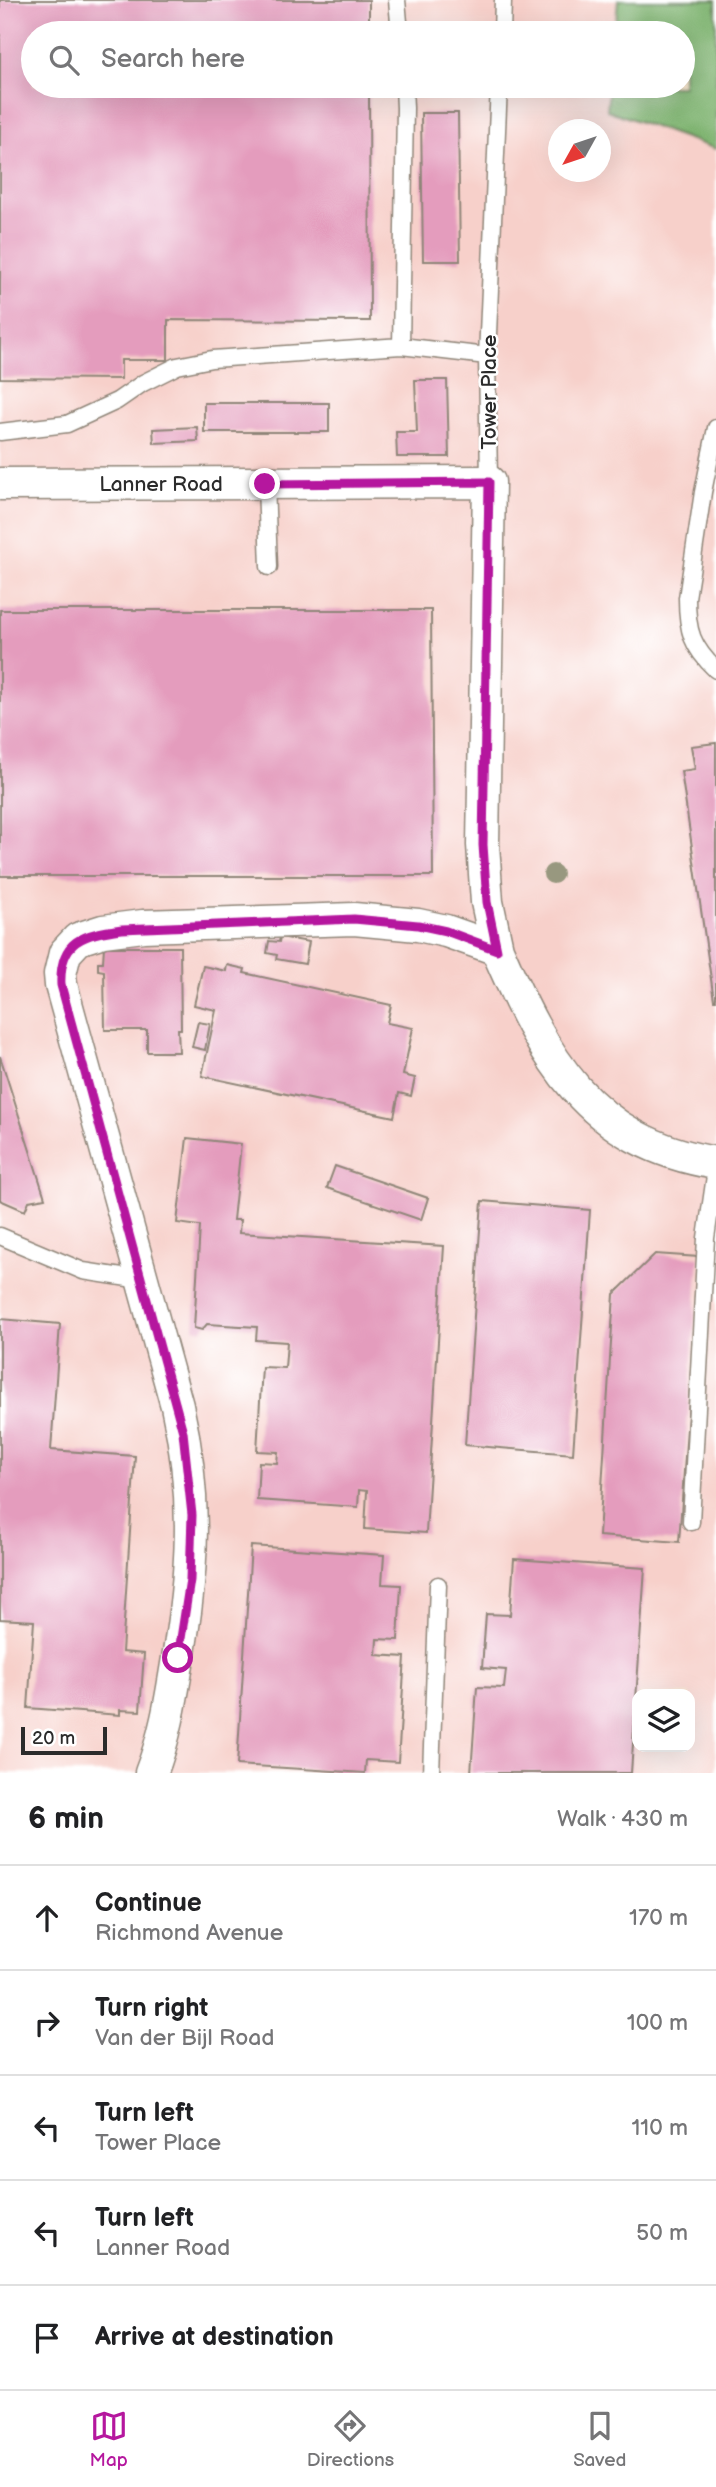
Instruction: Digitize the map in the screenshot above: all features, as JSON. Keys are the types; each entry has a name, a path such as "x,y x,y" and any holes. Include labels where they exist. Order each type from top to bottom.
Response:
{"street":[{"name":"Lanner Road","path":"0,484 489,482"},
{"name":"Tower Place","path":"489,482 483,845 487,902 497,950 542,1043 564,1077 592,1108 631,1134 669,1152 716,1163"},
{"path":"151,1773 170,1709 190,1580 192,1515 183,1432 61,985 62,962 72,943 103,931 143,926 354,919 418,925 446,931 497,950"}],"lane":[{"path":"397,0 399,21"},
{"path":"502,21 503,0"},
{"path":"401,346 405,98"},
{"name":"Tower Place","path":"489,482 487,356 498,98"},
{"path":"0,432 45,428 78,420 177,366 212,359 401,346 487,356"},
{"path":"716,428 703,492 687,598 687,616 692,641 703,658 716,670"},
{"path":"265,484 270,567"},
{"path":"691,1522 706,1238 716,1169"},
{"path":"0,1236 83,1271 141,1280"},
{"path":"431,1773 438,1585"}],"shaded area":[{"path":"0,0 716,0 716,1773 0,1773"}],"green space":[{"path":"618,0 716,0 716,149 607,110 608,98 695,98 695,21 616,21"}],"building":[{"path":"0,0 369,0 369,21 21,21 21,98 369,98 370,321 168,320 168,360 121,360 121,379 0,378"},
{"path":"421,113 458,113 460,261 423,261"},
{"path":"415,380 447,380 449,457 397,457 396,432 417,432"},
{"path":"204,403 329,403 329,432 204,432"},
{"path":"197,427 198,441 154,443 153,429"},
{"path":"0,610 431,610 433,876 0,876"},
{"path":"716,743 714,1000 681,771 695,769 691,746"},
{"path":"280,937 309,942 305,964 276,959 277,955 267,953 269,941 279,942"},
{"path":"104,947 180,947 179,1052 147,1052 147,1030 105,1030 104,971 98,970 98,962 103,962"},
{"path":"227,965 245,969 244,973 391,1005 387,1023 413,1028 403,1075 415,1078 411,1096 399,1093 394,1117 202,1076 216,1010 194,1005 203,966 226,971"},
{"path":"198,1022 210,1024 205,1050 192,1047"},
{"path":"0,1056 45,1198 29,1201 25,1211 0,1200"},
{"path":"187,1138 241,1144 233,1220 240,1220 239,1233 444,1246 426,1533 365,1529 367,1491 359,1490 358,1507 257,1500 259,1462 277,1463 278,1452 257,1451 262,1367 285,1368 287,1342 256,1340 257,1327 207,1324 202,1330 194,1328 200,1226 177,1223"},
{"path":"335,1166 428,1198 421,1220 327,1188"},
{"path":"482,1201 590,1210 573,1454 465,1445"},
{"path":"655,1254 699,1257 679,1542 599,1536 614,1294"},
{"path":"0,1319 60,1324 51,1450 135,1456 122,1652 144,1654 140,1711 120,1710 120,1715 28,1708 34,1621 0,1619"},
{"path":"251,1546 384,1555 382,1584 401,1585 398,1640 377,1639 376,1655 405,1657 398,1762 366,1760 365,1773 237,1765"},
{"path":"514,1559 645,1568 637,1689 632,1689 631,1773 471,1773 477,1687 504,1688 506,1670 482,1668 486,1614 510,1615"}],"route":[{"path":"178,1658 190,1580 192,1515 183,1432 61,985 60,974 65,953 72,943 85,936 143,926 354,919 418,925 446,931 497,950 487,902 483,845 489,482 265,484"}]}
